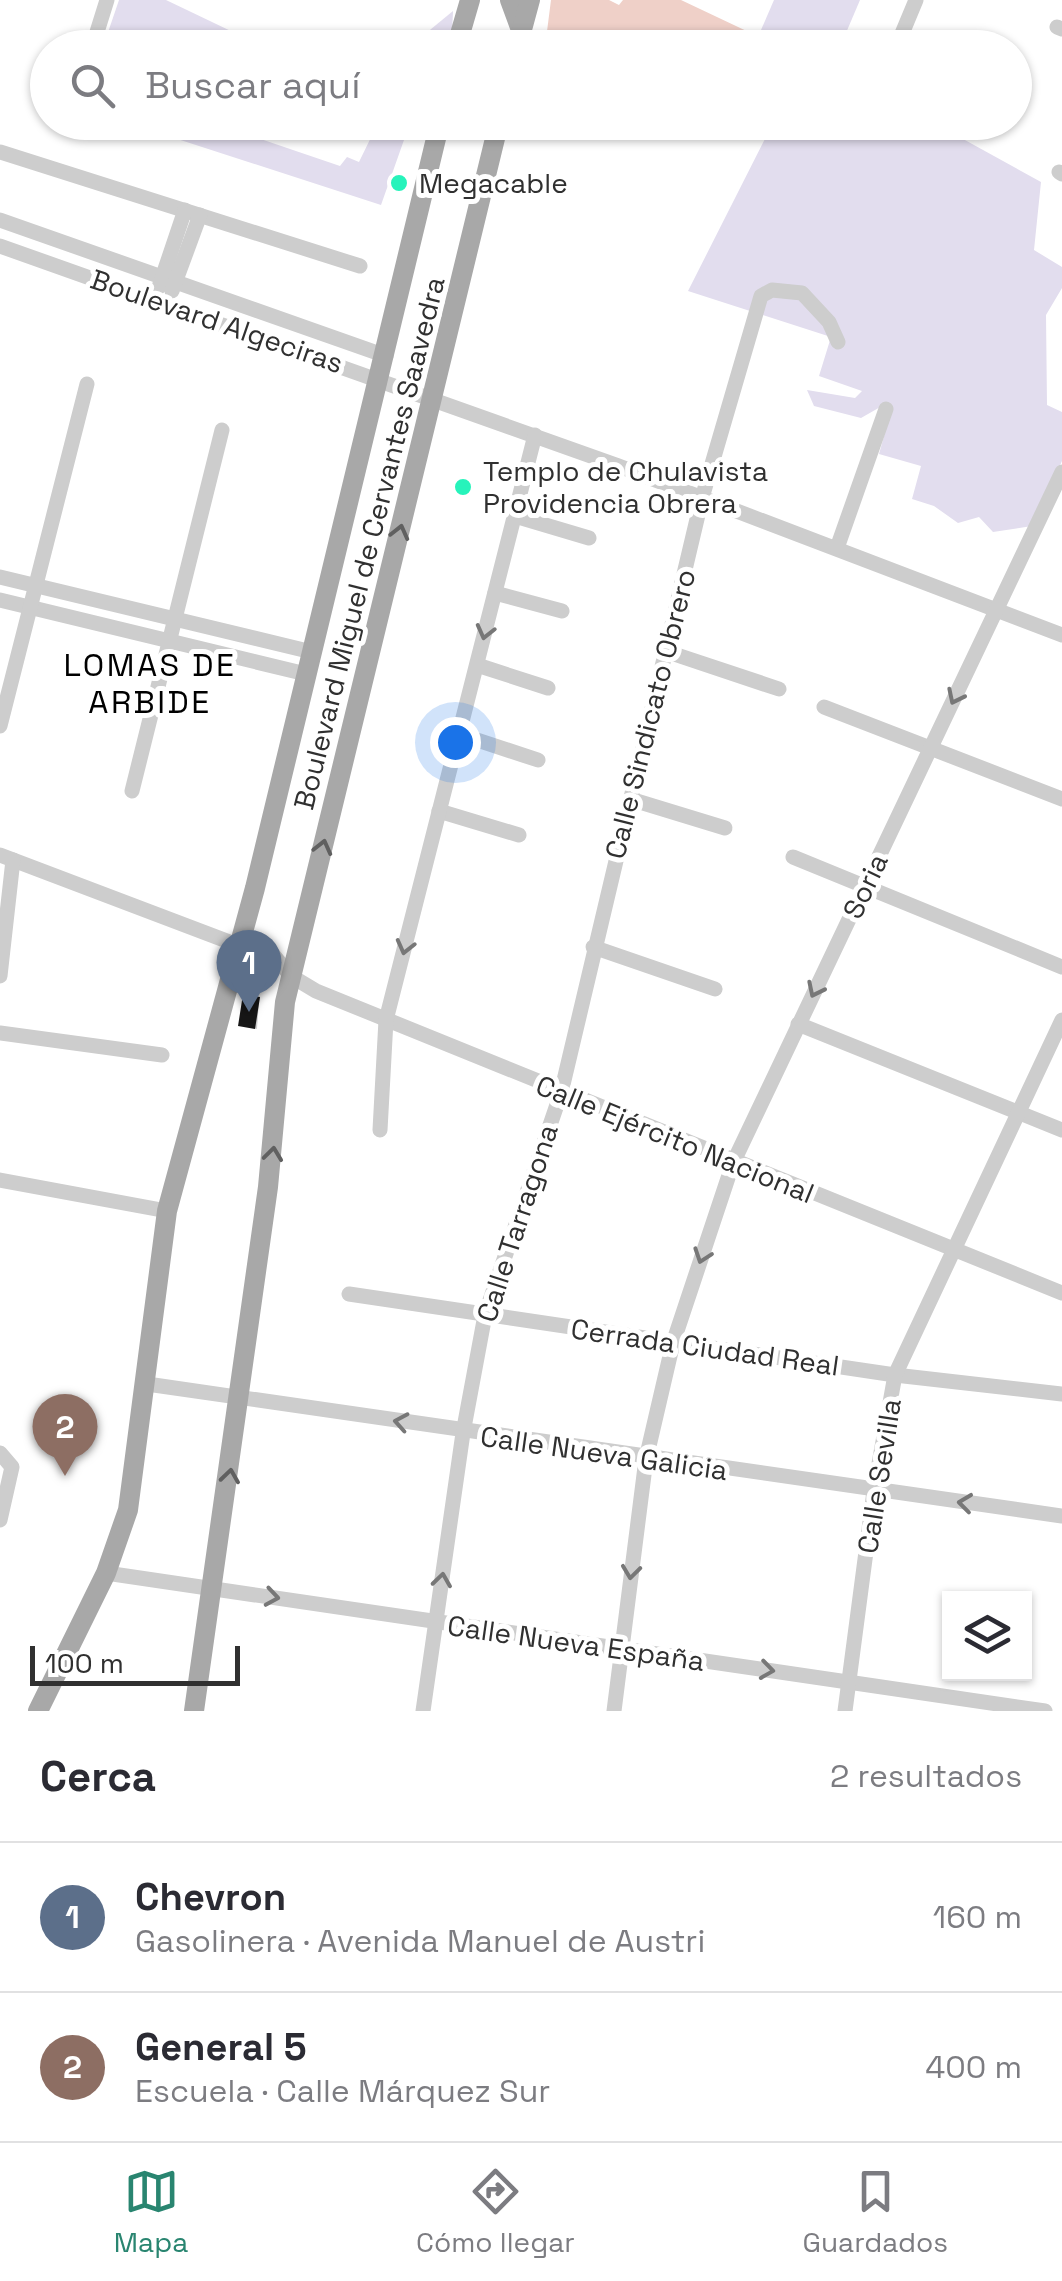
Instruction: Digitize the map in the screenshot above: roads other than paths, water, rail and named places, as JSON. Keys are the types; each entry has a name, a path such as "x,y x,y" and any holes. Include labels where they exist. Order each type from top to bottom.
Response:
{"main road":[{"path":"461,30 470,0"},
{"path":"510,0 517,30"},
{"path":"522,30 530,0"},
{"name":"Boulevard Miguel de Cervantes Saavedra","path":"38,1711 106,1573 128,1510 167,1211 240,946 436,140"},
{"name":"Boulevard Miguel de Cervantes Saavedra","path":"194,1711 242,1395 291,976 496,140"}],"street":[{"path":"97,30 106,0"},
{"path":"904,30 916,0"},
{"path":"0,152 360,266"},
{"path":"162,302 192,212"},
{"name":"Boulevard Algeciras","path":"0,220 386,356"},
{"name":"Boulevard Algeciras","path":"0,246 434,398 1062,635"},
{"name":"Calle Sindicato Obrero","path":"561,1093 702,498 761,296 772,290 802,293 829,322 838,342"},
{"path":"0,726 87,384"},
{"path":"837,548 886,409"},
{"path":"132,791 222,430"},
{"path":"380,1130 386,1020 535,436"},
{"name":"Soria","path":"614,1711 646,1459 673,1343 733,1163 1062,472"},
{"path":"515,516 589,538"},
{"path":"0,577 312,652"},
{"path":"495,594 562,611"},
{"path":"0,600 306,674"},
{"path":"664,651 779,689"},
{"path":"476,665 548,688"},
{"path":"824,707 931,745 1062,800"},
{"path":"459,734 538,760"},
{"path":"630,798 725,828"},
{"path":"439,812 519,835"},
{"path":"793,856 1062,967"},
{"path":"0,976 6,857"},
{"name":"Calle Ejército Nacional","path":"6,857 240,946 277,954 291,976 316,991 1062,1294"},
{"path":"593,947 715,989"},
{"name":"Calle Sevilla","path":"845,1711 874,1491 895,1376 1062,1020"},
{"path":"798,1024 1062,1130"},
{"path":"0,1033 162,1055"},
{"name":"Calle Tarragona","path":"424,1711 463,1432 485,1314 561,1093"},
{"path":"0,1180 167,1211"},
{"name":"Cerrada Ciudad Real","path":"349,1294 895,1376 1062,1394"},
{"name":"Calle Nueva Galicia","path":"147,1384 1062,1516"},
{"path":"0,1520 12,1473 3,1454"},
{"name":"Calle Nueva España","path":"106,1573 1046,1711"}],"place":[{"name":"Megacable","path":"399,183"},
{"name":"Templo de Chulavista Providencia Obrera","path":"463,487"},
{"name":"Chevron","path":"249,1012"},
{"name":"General 5","path":"65,1476"}],"district":[{"name":"LOMAS DE ARBIDE","path":"150,684"}]}
